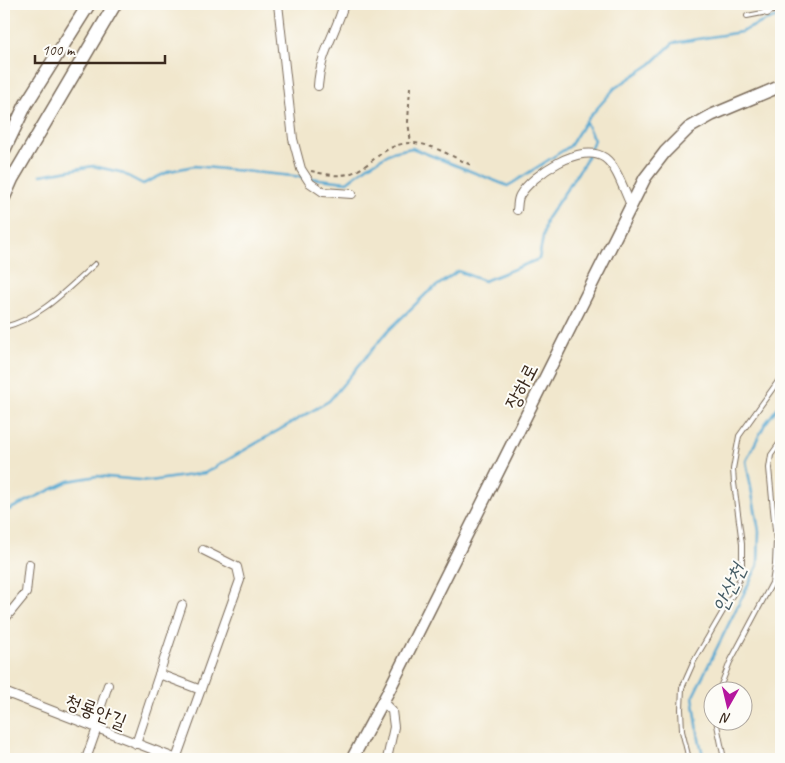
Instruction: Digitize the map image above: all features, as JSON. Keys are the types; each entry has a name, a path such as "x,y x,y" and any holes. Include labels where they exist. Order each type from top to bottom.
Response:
{"main road":[{"path":"4,150 26,104 89,4"},
{"path":"4,197 12,179 115,4"}],"street":[{"path":"278,4 293,139 302,170 310,184 323,192 352,194"},
{"path":"318,86 319,72 326,46 344,4"},
{"name":"장하로","path":"352,759 383,702 645,178 664,152 689,128 712,115 781,86"},
{"path":"517,210 518,197 530,181 569,158 586,153 606,159 614,169 631,205"},
{"path":"176,759 240,580 236,567 203,550"},
{"path":"4,620 26,593 29,564"},
{"path":"136,744 182,605"},
{"path":"159,674 201,690"},
{"path":"86,759 108,685"},
{"name":"청룡안길","path":"4,692 176,759"},
{"path":"383,702 392,711 394,727 387,759"}],"lane":[{"path":"747,16 781,7"},
{"path":"4,327 25,320 40,310 95,264"},
{"path":"689,759 682,730 682,688 694,661 736,589 742,571 742,544 734,484 734,468 739,436 781,377"},
{"path":"723,680 730,662 772,583 776,541 769,468 771,455 781,441"},
{"path":"718,730 724,759"}],"path":[{"path":"410,87 408,122 411,143"},
{"path":"302,170 341,175 358,170 395,144 411,143 434,149 471,165"}],"waterway":[{"path":"773,4 781,17"},
{"path":"309,178 347,182 368,166 392,152 412,148 508,186 570,146 585,122 615,88 651,64 673,43 741,32 781,16"},
{"path":"4,512 69,481 97,476 150,481 205,473 329,401 387,332 427,293 458,271 484,281 539,259 546,220 585,162 594,140 586,123"},
{"path":"41,175 93,166 120,172 143,184 170,171 194,166 303,177"},
{"name":"안산천","path":"704,759 693,696 758,565 759,531 746,461 765,424 781,403"}]}
